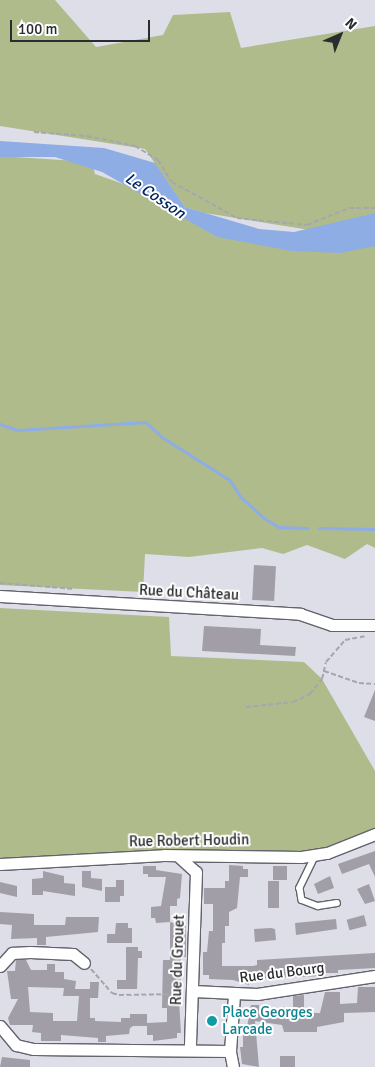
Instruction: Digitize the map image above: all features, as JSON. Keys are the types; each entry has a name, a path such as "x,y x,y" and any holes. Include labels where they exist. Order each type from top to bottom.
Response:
{"street":[{"name":"Rue du Château","path":"0,596 300,614 332,625 374,630"},
{"name":"Rue Robert Houdin","path":"0,864 177,855 301,857 316,854 375,834"},
{"path":"177,855 196,872 216,855"},
{"name":"Rue du Grouet","path":"190,1048 196,872"},
{"path":"0,966 12,953 30,952 73,954 84,962"},
{"name":"Rue du Bourg","path":"193,992 234,995 375,976"},
{"path":"233,1067 230,1051 234,995"},
{"path":"0,1026 16,1045 34,1049 147,1051 190,1048 230,1051"}],"lane":[{"path":"316,854 300,888 302,900 318,906 337,903"}],"path":[{"path":"34,132 88,136 136,146 158,160 172,182 237,218 307,225 349,208 375,208"},
{"path":"246,707 293,702 310,694 324,671 326,662 345,640 374,630"},
{"path":"324,671 359,683 375,684"},
{"path":"84,962 112,993 119,996 193,992"}],"green space":[{"path":"0,0 55,0 96,47 163,35 173,15 230,12 241,48 375,26 375,222 328,233 205,213 185,207 145,149 0,126"},
{"path":"0,156 92,162 95,174 143,191 217,237 375,240 375,548 367,544 345,559 307,545 283,554 262,548 189,557 145,554 143,592 0,585"},
{"path":"0,608 169,617 171,656 304,662 322,679 375,771 375,831 322,856 0,864"}],"water":[{"name":"Le Cosson","path":"0,141 104,148 155,163 185,207 259,229 294,232 375,213 375,246 340,253 292,251 217,237 102,172 55,157 0,157"}],"building":[{"path":"254,565 276,566 274,601 252,600"},
{"path":"204,626 261,629 260,645 296,647 295,656 202,651"},
{"path":"375,690 375,721 364,717"},
{"path":"375,851 375,877 369,864 342,874 338,864"},
{"path":"229,865 243,866 243,869 248,869 248,877 240,877 237,908 229,912 229,926 225,926 225,943 222,943 222,966 253,966 257,965 257,960 375,953 375,968 338,970 338,973 322,973 322,976 249,979 249,985 233,980 209,979 209,975 203,975 203,952 207,952 209,931 213,931 213,904 204,904 204,888 225,888 225,881 229,881"},
{"path":"143,866 156,866 156,870 182,874 180,898 177,899 177,906 170,906 170,922 156,923 155,918 151,918 151,907 161,906 166,877 148,877 148,874 143,874"},
{"path":"273,866 287,866 287,880 273,880"},
{"path":"43,871 64,876 64,883 75,884 75,896 43,891 43,895 32,895 32,879 43,878"},
{"path":"82,871 91,871 91,878 102,879 102,891 82,887"},
{"path":"330,876 334,888 318,894 314,884"},
{"path":"116,880 124,880 124,896 120,896 120,902 105,902 105,887 116,887"},
{"path":"268,881 279,881 279,908 268,908"},
{"path":"0,882 17,886 17,897 0,893"},
{"path":"369,884 375,901 365,904 357,889"},
{"path":"0,912 34,914 34,925 65,925 66,917 99,917 98,932 46,937 46,945 37,945 37,938 11,939 12,925 0,924"},
{"path":"364,915 367,926 349,930 347,920"},
{"path":"336,919 337,929 296,935 295,923"},
{"path":"170,922 186,926 186,957 181,957 181,984 178,984 181,1033 177,1033 177,1038 153,1041 153,1035 147,1035 147,1026 133,1026 130,1028 129,1034 106,1036 106,1042 98,1042 98,1038 61,1035 61,1041 41,1041 41,1033 32,1032 33,1025 10,1025 8,1018 18,999 11,999 7,971 15,971 16,960 26,960 31,970 47,970 47,964 55,964 55,972 64,972 64,979 76,981 75,989 90,989 90,982 99,982 98,998 90,998 90,1018 95,1018 95,1021 121,1022 121,1018 130,1018 130,1014 147,1014 147,1023 167,1022 167,1008 162,1008 163,960 170,960","holes":["28,987 64,988 63,996 79,996 77,1021 53,1021 53,1013 30,1012"]},
{"path":"116,923 128,923 128,928 132,928 132,943 107,943 107,934 115,934"},
{"path":"254,929 275,929 276,940 255,942"},
{"path":"126,947 138,947 138,951 142,951 142,958 138,958 137,989 117,989 117,980 126,980"},
{"path":"358,987 375,987 375,1012 344,1013 344,1022 317,1027 317,1032 284,1032 282,1025 255,1021 259,1067 242,1064 240,1047 243,1047 243,1027 247,1027 251,1005 259,1005 259,1009 293,1009 293,996 304,995 304,1013 320,1013 325,992 340,992 340,1004 357,1003"},
{"path":"280,1056 295,1056 295,1067 280,1067"},
{"path":"2,1057 30,1060 30,1067 0,1067"}],"waterway":[{"path":"0,424 17,430 146,422 162,437 230,480 241,497 264,518 279,527 307,528"},
{"path":"319,528 375,529"}],"place":[{"name":"Place Georges Larcade","path":"212,1021"}]}
